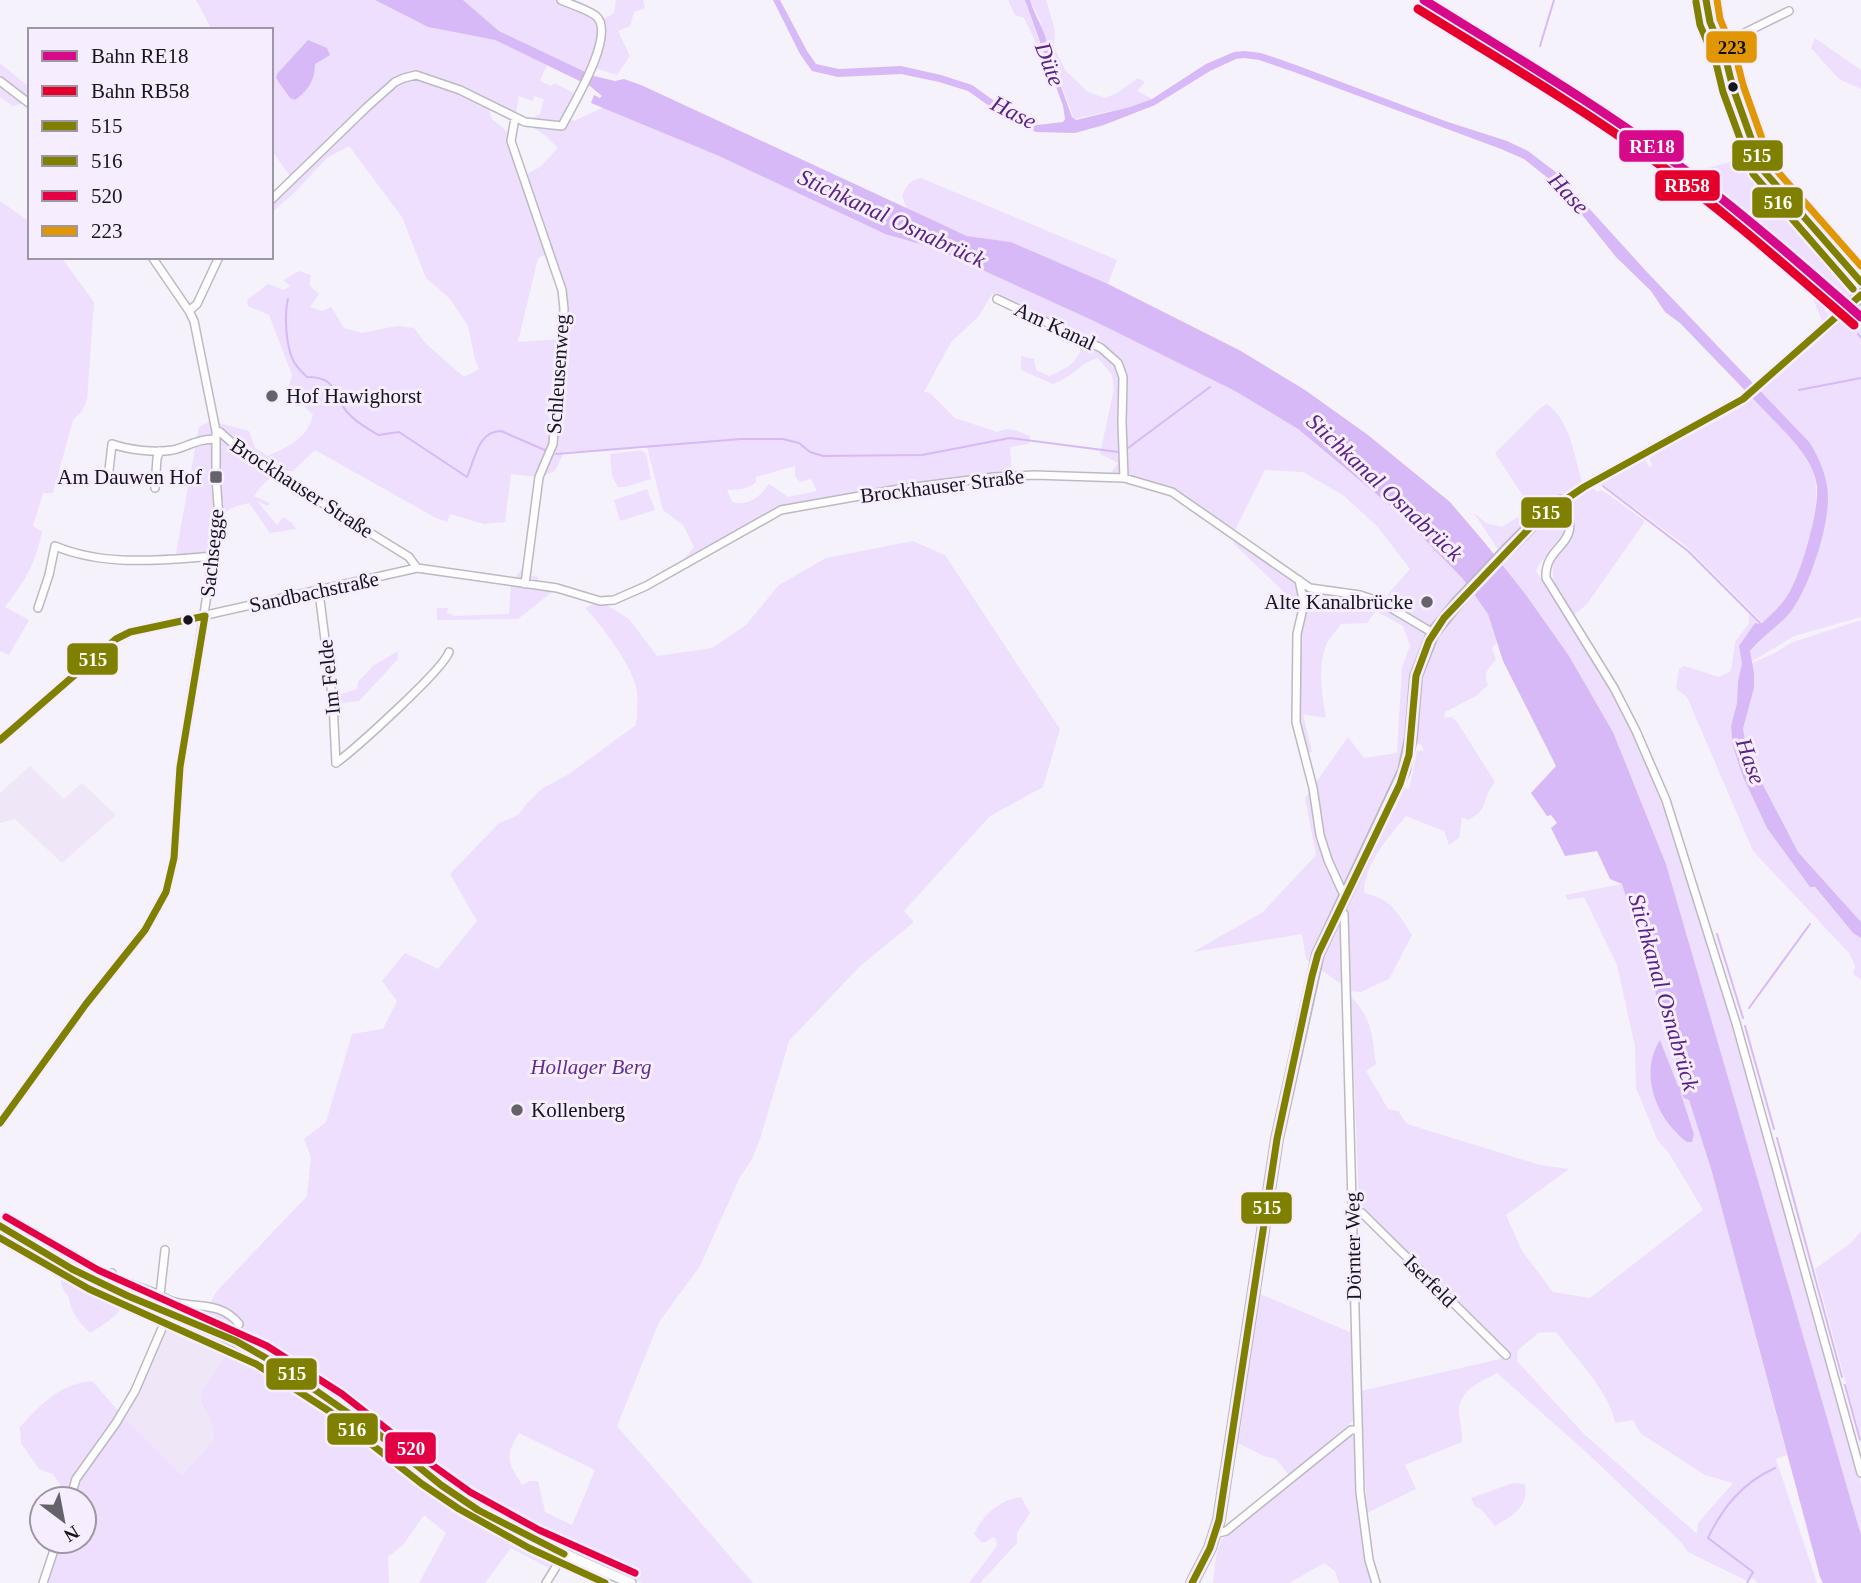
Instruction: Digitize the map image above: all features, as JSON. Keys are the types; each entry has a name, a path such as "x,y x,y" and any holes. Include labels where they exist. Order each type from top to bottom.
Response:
{"main road":[{"path":"1849,307 1861,295"},
{"path":"1193,1583 1215,1534 1224,1494 1279,1125 1318,954 1404,771 1411,738 1416,676 1433,633 1507,550 1540,517 1561,501"}],"street":[{"path":"273,198 395,82 416,75 460,90 525,122 562,126 591,67 602,36 601,23 596,16 561,0"},
{"path":"1706,0 1710,22 1762,169 1861,282"},
{"path":"1720,45 1789,10"},
{"path":"0,81 28,102"},
{"name":"Schleusenweg","path":"515,118 511,141 562,290 564,309 553,444 539,477 525,584"},
{"path":"514,127 525,122"},
{"name":"Brockhauser Straße","path":"153,259 189,311 202,357 216,435 220,432 248,457 409,557 417,568"},
{"path":"189,311 197,304 218,259"},
{"name":"Am Kanal","path":"997,299 1101,348 1118,363 1123,377 1124,478"},
{"path":"108,479 112,444 160,451 176,449 216,435"},
{"name":"Sachsegge","path":"0,1123 86,1004 145,930 166,892 174,858 180,767 215,556 219,518 216,435"},
{"path":"155,488 160,451"},
{"name":"Brockhauser Straße","path":"525,584 569,591 600,601 623,597 781,510 899,489 994,477 1034,475 1124,478 1172,492 1310,588 1360,595 1381,602 1433,633"},
{"path":"1561,501 1570,516 1571,524 1567,537 1547,565 1546,578 1614,688 1667,800 1736,1023 1861,1473"},
{"path":"1529,505 1540,517"},
{"path":"38,608 50,575 55,546 71,553 139,561 215,556"},
{"path":"417,568 525,584"},
{"name":"Sandbachstraße","path":"0,740 116,639 130,632 417,568"},
{"path":"1299,579 1304,604 1297,634 1296,722 1313,788 1320,835 1328,860 1345,894"},
{"name":"Im Felde","path":"319,592 333,703 336,763 362,742 433,673 449,652"},
{"name":"Dörnter Weg","path":"1339,908 1344,914 1360,1492 1376,1583"},
{"name":"Iserfeld","path":"1353,1212 1362,1213 1506,1355"},
{"path":"0,1226 72,1269 128,1296 231,1339 282,1367 377,1433 440,1485 478,1510 564,1554 631,1583"},
{"path":"160,1295 165,1250"},
{"path":"112,1273 124,1282 166,1299 188,1305 209,1305 239,1324 231,1339"},
{"path":"74,1485 135,1391 169,1312"},
{"path":"1215,1534 1226,1531 1351,1430 1358,1430"},
{"path":"547,1583 564,1554"},
{"path":"43,1583 52,1555"}],"shaded area":[{"path":"30,766 64,799 82,783 116,815 62,863 15,819 0,823 0,793"},
{"path":"169,1312 236,1341 218,1371 201,1392 201,1403 214,1427 214,1440 182,1475 121,1414"}],"green space":[{"path":"196,0 375,0 428,27 495,40 547,65 540,81 551,86 554,83 578,95 566,117 574,121 604,107 719,156 885,234 934,248 1094,321 1235,391 1298,429 1398,512 1463,579 1488,614 1497,642 1492,648 1496,660 1486,675 1488,685 1476,696 1445,712 1444,718 1452,717 1457,722 1495,782 1483,807 1468,820 1462,817 1459,838 1449,845 1444,831 1406,816 1379,851 1368,871 1364,893 1388,903 1412,935 1389,979 1361,992 1351,991 1306,959 1302,934 1193,952 1263,912 1316,855 1305,798 1348,737 1364,758 1397,753 1402,667 1410,646 1403,626 1376,611 1367,623 1341,624 1327,643 1322,661 1326,718 1303,714 1312,752 1305,752 1296,722 1301,615 1282,590 1233,543 1239,539 1310,588 1381,602 1410,569 1378,527 1343,495 1303,472 1265,470 1233,534 1172,492 1108,477 1118,463 1100,454 1114,389 1112,375 1098,358 1053,384 1021,370 1021,356 1034,359 1036,370 1049,376 1071,364 1084,343 992,294 978,317 951,342 924,392 930,393 955,418 997,432 1006,429 1030,436 1029,444 1010,447 1012,476 781,510 673,571 694,547 683,525 663,510 647,447 564,452 555,471 539,477 511,474 505,522 484,524 450,514 447,522 436,518 315,450 293,471 279,471 261,486 254,496 270,503 268,506 257,501 277,525 283,517 296,529 270,533 249,503 223,514 218,527 215,556 175,559 199,427 211,421 249,431 255,448 268,456 302,436 313,415 288,390 292,375 269,315 248,306 247,300 268,284 284,290 290,286 283,280 299,271 311,275 309,285 319,294 310,307 322,311 331,307 344,328 362,333 397,326 414,328 426,344 464,377 479,369 468,326 451,300 426,278 402,217 349,146 327,158 273,211 273,198 293,180 273,153 273,28 211,28","holes":["519,96 533,101 534,96 544,99 540,114 525,122 558,148 540,167 527,174 513,137 492,119 488,108 515,118","547,254 561,297 562,339 518,342 538,258","795,466 795,476 800,482 811,479 817,491 788,497 769,484 754,499 743,503 732,502 727,490 743,489 756,482 756,477","1414,743 1421,745 1424,750 1417,751 1409,790 1400,784"]},
{"path":"463,0 568,0 603,19 614,13 616,0 643,0 645,8 634,12 630,26 618,31 630,56 617,75 591,67 588,73 499,31"},
{"path":"1008,0 1025,0 1049,70 1024,18 1015,15"},
{"path":"1030,0 1046,0 1055,30 1054,48 1066,71 1088,92 1105,98 1138,78 1145,82 1137,91 1152,99 1130,107 1074,119 1048,51 1040,20"},
{"path":"1815,38 1861,70 1861,89 1839,79 1811,48"},
{"path":"0,63 28,86 28,103 13,106 0,97"},
{"path":"1752,156 1756,170 1765,181 1854,280 1857,287 1854,297 1848,303 1789,250 1693,172"},
{"path":"921,178 1117,260 1108,284 1011,242 968,236 907,209 902,196 909,184"},
{"path":"1695,180 1803,271 1745,230"},
{"path":"0,201 28,221 28,259 62,259 94,302 87,400 82,411 73,420 53,493 43,493 33,526 42,532 36,555 24,580 5,607 29,620 9,655 0,651"},
{"path":"1817,292 1829,318 1835,324 1850,311 1861,320 1861,617 1794,636 1751,662 1750,651 1789,613 1799,598 1815,563 1825,516 1809,443 1757,387 1825,328 1811,294"},
{"path":"1751,396 1801,450 1813,471 1816,483 1815,514 1802,564 1788,595 1763,623 1686,546 1604,485 1598,486 1600,482 1642,459 1649,467 1652,466 1649,457 1731,413"},
{"path":"1547,404 1567,431 1584,487 1540,517 1495,453"},
{"path":"641,450 646,454 651,479 618,487 612,476 610,454"},
{"path":"1591,488 1596,492 1602,490 1645,521 1587,604 1574,615 1556,587 1554,564 1573,529 1570,501"},
{"path":"647,489 655,510 620,521 614,500"},
{"path":"1555,510 1565,514 1566,530 1563,538 1536,571 1608,683 1654,777 1683,859 1730,1012 1861,1485 1861,1535 1666,864 1613,732 1569,656 1501,563"},
{"path":"1526,512 1532,514 1532,518 1499,551 1474,513 1486,523 1502,527"},
{"name":"Hollager Berg","path":"913,541 945,555 1060,729 1043,787 990,816 904,911 914,922 860,966 789,1041 752,1159 740,1177 700,1266 659,1322 617,1426 753,1583 642,1583 580,1557 499,1514 438,1475 432,1478 303,1381 231,1339 239,1325 235,1320 218,1328 211,1319 203,1319 202,1313 217,1291 307,1196 311,1157 304,1139 326,1122 352,1034 383,1029 397,1001 382,981 405,953 438,969 477,921 450,874 498,824 518,815 543,788 569,774 636,725 638,706 633,677 615,645 585,608 600,601 629,619 657,656 712,648 746,625 779,585 826,558","holes":["519,1433 595,1470 572,1525 545,1512 538,1481 522,1485 511,1465 511,1448"]},
{"path":"530,557 527,575 538,577 538,586 557,588 518,619 437,620 437,608 448,608 447,613 454,616 509,614 511,584"},
{"path":"1749,614 1759,624 1755,623 1739,649 1742,664 1731,726 1743,777 1757,807 1814,887 1853,933 1861,938 1861,980 1853,974 1855,966 1849,953 1753,851 1687,697 1676,689 1679,669 1684,666 1719,677 1731,671 1735,642 1749,623"},
{"path":"1861,620 1861,922 1798,852 1748,756 1743,729 1754,688 1752,663 1793,642"},
{"path":"398,651 398,659 359,701 341,703 342,717 334,717 332,697 357,689 358,682 373,666"},
{"path":"1622,884 1686,1092 1678,1086 1660,1040 1651,1065 1653,1090 1657,1102 1677,1135 1694,1134 1680,1090 1689,1100 1712,1172 1787,1455 1776,1459 1817,1583 1758,1583 1750,1576 1747,1581 1688,1552 1681,1542 1586,1452 1497,1373 1474,1386 1461,1400 1459,1411 1462,1442 1405,1465 1416,1489 1367,1513 1361,1391 1500,1359 1507,1353 1359,1204 1351,997 1363,1012 1372,1036 1376,1064 1366,1071 1388,1109 1398,1111 1407,1124 1540,1165 1569,1169 1506,1215 1522,1251 1553,1292 1590,1298 1703,1210 1669,1153 1658,1141 1636,1088 1635,1046 1617,965 1584,897 1568,900 1565,895","holes":["1556,1332 1599,1387 1612,1411 1615,1423 1633,1420 1640,1433 1705,1475 1733,1483 1698,1523 1697,1534 1584,1434 1517,1361 1518,1350 1538,1333"]},
{"path":"1861,1231 1861,1439 1815,1269 1851,1243"},
{"path":"62,1263 128,1296 113,1317 90,1333 76,1316 63,1289"},
{"path":"1258,1293 1352,1333 1354,1420 1289,1475 1276,1459 1236,1442"},
{"path":"233,1346 274,1369 334,1409 386,1453 460,1508 555,1556 549,1568 511,1548 485,1583 419,1583 446,1533 424,1515 403,1545 388,1557 389,1583 42,1583 51,1555 98,1555 98,1485 60,1485 53,1474 39,1469 21,1443 20,1427 52,1396 70,1386 92,1381 182,1475 214,1440 214,1427 201,1402 201,1392"},
{"path":"1350,1435 1354,1437 1358,1492 1373,1583 1339,1583 1335,1571 1324,1563 1289,1583 1213,1583 1216,1556 1222,1539"},
{"path":"1513,1483 1525,1484 1526,1492 1522,1505 1495,1526 1481,1509 1475,1507 1471,1498"},
{"path":"1021,1497 1030,1513 1017,1533 1017,1543 980,1583 969,1583 997,1546 993,1537 981,1542 974,1534 978,1527 999,1505"}],"water":[{"name":"Stichkanal Osnabrück","path":"375,0 463,0 499,31 594,76 615,81 624,79 641,85 967,236 1011,242 1108,284 1241,351 1305,390 1368,435 1450,502 1526,595 1569,656 1613,732 1666,864 1861,1535 1861,1583 1823,1583 1820,1577 1712,1172 1689,1100 1684,1098 1680,1091 1694,1134 1692,1142 1687,1142 1676,1133 1659,1109 1654,1096 1651,1067 1660,1040 1678,1086 1685,1089 1622,884 1610,879 1597,851 1565,856 1551,828 1557,823 1551,815 1547,816 1531,793 1556,766 1503,661 1488,614 1463,579 1398,512 1298,429 1235,391 1094,321 934,248 885,234 719,156 591,103 594,95 600,98 602,96 590,86 495,40 428,27"},
{"path":"773,0 780,0 816,64 839,69 901,66 941,75 972,85 1010,112 1037,125 1063,122 1065,119 1063,106 1025,0 1030,0 1044,32 1048,51 1072,117 1076,120 1152,99 1206,64 1234,52 1245,51 1261,53 1296,65 1445,121 1507,141 1528,151 1557,173 1810,443 1820,463 1827,483 1828,498 1821,542 1804,590 1789,614 1750,651 1754,688 1743,729 1748,756 1798,852 1861,922 1861,938 1853,933 1815,887 1810,887 1767,828 1743,777 1733,746 1731,726 1742,664 1739,646 1755,623 1761,624 1781,605 1795,581 1809,540 1815,510 1817,487 1813,472 1788,435 1680,323 1665,312 1651,291 1616,257 1575,206 1549,179 1524,159 1501,149 1294,72 1259,60 1244,58 1210,71 1155,105 1104,125 1075,133 1036,132 1006,118 968,91 939,82 901,74 838,77 812,71 800,54"},
{"path":"308,40 327,48 330,55 315,64 310,85 295,100 290,98 276,78"}],"waterway":[{"path":"1540,46 1554,0"},
{"path":"288,299 287,339 296,365 307,377 318,378 331,385 350,415 378,435 399,432 467,477 478,447 493,432 501,431 547,451"},
{"path":"1858,334 1861,338"},
{"path":"1799,390 1861,378"},
{"path":"1128,448 1210,387"},
{"path":"556,454 741,439 783,439 799,443 810,452 823,456 922,455 1010,438 1118,452"},
{"path":"1603,486 1688,551 1761,624"},
{"path":"1749,1008 1810,924"},
{"path":"1717,934 1743,1018"},
{"path":"1745,1026 1774,1129"},
{"path":"1777,1138 1842,1377"},
{"path":"1845,1385 1860,1440"},
{"path":"1747,1583 1753,1572 1708,1538 1735,1497 1753,1481 1775,1468"}],"rail line":[{"name":"RE18","path":"1424,0 1559,84 1658,150 1755,226 1861,317"},
{"name":"RB58","path":"1418,9 1566,101 1652,159 1730,219 1854,325"}],"transit line":[{"name":"515","path":"1706,0 1710,22 1726,60 1733,88 1762,169 1861,282"},
{"name":"223","path":"1717,0 1720,19 1736,57 1771,164 1861,266"},
{"name":"516","path":"1696,2 1700,25 1716,63 1723,92 1753,174 1853,289"},
{"name":"515","path":"1192,1583 1210,1548 1219,1520 1277,1139 1312,976 1318,954 1400,784 1409,755 1416,676 1429,641 1444,618 1540,517 1584,487 1743,399 1861,295"},
{"name":"515","path":"0,740 116,639 130,632 205,616"},
{"name":"515","path":"0,1123 86,1004 145,930 166,892 174,858 180,767 205,616"},
{"name":"520","path":"6,1217 98,1270 267,1346 342,1394 470,1492 539,1530 635,1573"},
{"name":"515","path":"0,1226 72,1269 128,1296 236,1341 282,1367 377,1433 441,1485 478,1510 564,1554"},
{"name":"516","path":"0,1238 89,1289 256,1364 329,1411 422,1484 459,1509 529,1548 605,1583"}],"place":[{"name":"Hof Hawighorst","path":"272,396"},
{"name":"Am Dauwen Hof","path":"216,477"},
{"name":"Alte Kanalbrücke","path":"1427,602"},
{"name":"Kollenberg","path":"517,1110"}],"water label":[{"name":"Düte","path":"1050,64"},
{"name":"Hase","path":"1014,112"},
{"name":"Hase","path":"1569,193"},
{"name":"Hase","path":"1751,761"}]}
